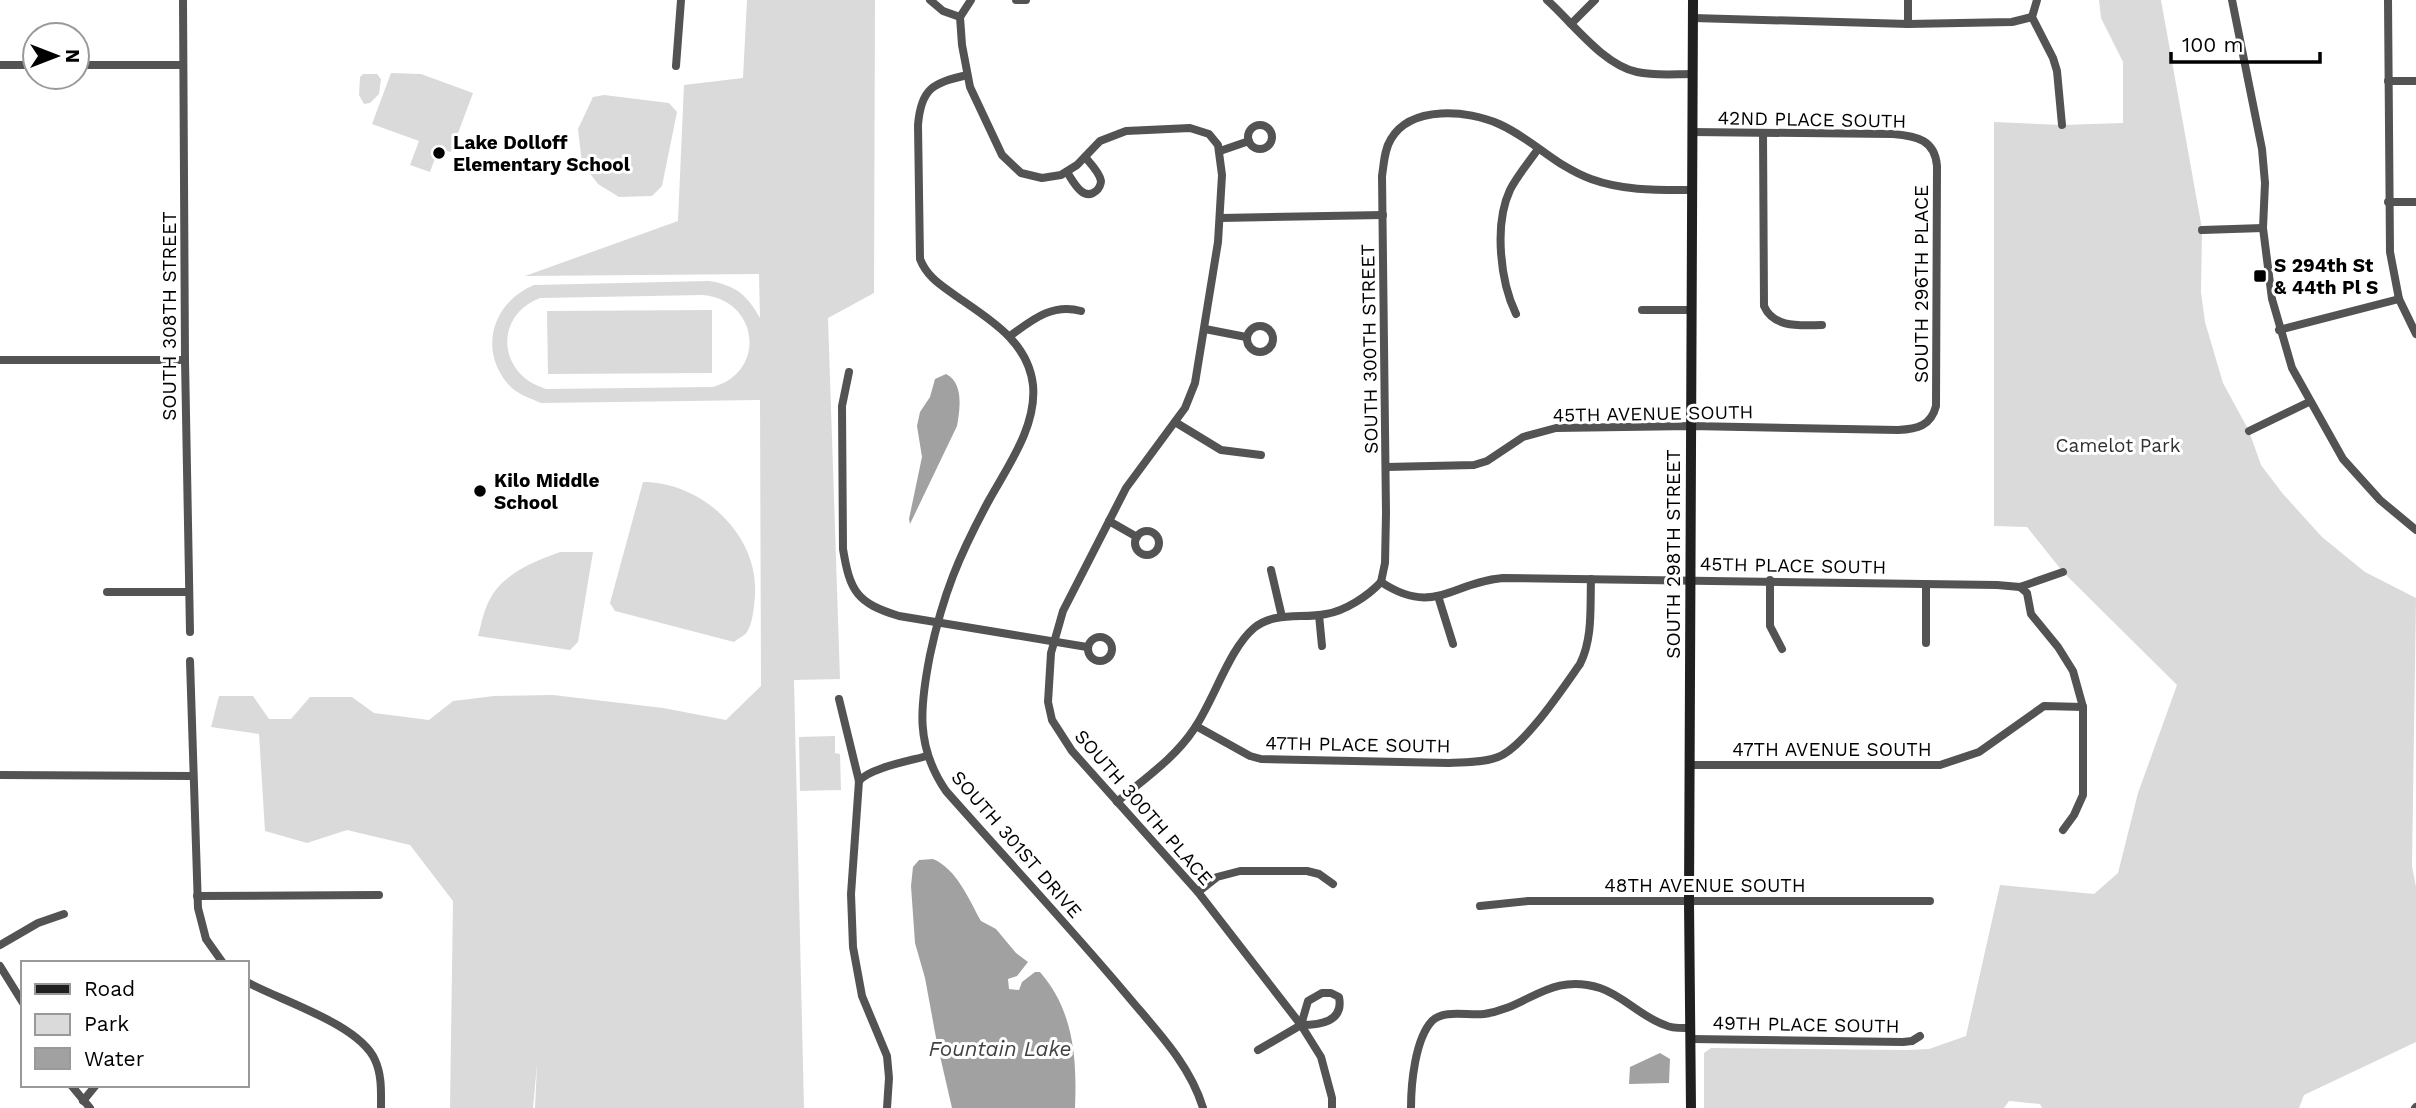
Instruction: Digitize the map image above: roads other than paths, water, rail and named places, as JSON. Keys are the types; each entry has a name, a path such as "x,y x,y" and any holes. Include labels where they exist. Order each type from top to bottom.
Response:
{"street":[{"name":"SOUTH 308TH STREET","path":"183,0 190,632"},
{"path":"676,66 681,0"},
{"path":"930,0 943,12 960,17"},
{"path":"971,0 960,17 967,75 999,150 1010,165 1021,173 1034,178 1052,177 1066,172 1085,157 1093,146 1109,136 1126,131 1190,128 1203,131 1214,140 1220,151 1249,141"},
{"path":"1016,0 1026,0"},
{"path":"1547,0 1613,61 1625,68 1646,73 1692,74"},
{"path":"1571,24 1595,0"},
{"name":"SOUTH 298TH STREET","path":"1691,1108 1689,765 1693,0"},
{"path":"1908,0 1908,24"},
{"path":"2037,0 2032,17 2053,58 2059,84 2062,125"},
{"path":"2232,0 2262,149 2265,183 2263,228 2267,272 2279,330 2292,368 2343,459 2380,500 2416,530"},
{"path":"2388,0 2390,252 2399,299 2415,331"},
{"path":"1693,18 1908,24 2012,22 2032,17"},
{"path":"0,65 21,65"},
{"path":"91,65 183,65"},
{"path":"967,75 932,86 920,105 918,245 922,265 931,277 1010,336 1050,311 1065,308 1081,311"},
{"path":"2388,81 2416,81"},
{"name":"SOUTH 300TH STREET","path":"1381,582 1385,556 1386,467 1382,176 1387,146 1391,138 1406,124 1435,114 1465,115 1500,124 1538,149"},
{"name":"42ND PLACE SOUTH","path":"1692,132 1894,134 1917,138 1929,144"},
{"path":"1763,134 1764,306 1774,318 1786,324 1822,325"},
{"name":"SOUTH 296TH PLACE","path":"1928,422 1935,411 1937,393 1937,166 1935,154 1929,144"},
{"path":"1516,314 1504,273 1502,218 1511,187 1538,149 1562,167 1601,183 1636,189 1692,190"},
{"name":"SOUTH 300TH PLACE","path":"1220,151 1220,218 1195,383 1185,408 1138,468 1063,611 1053,642 1047,691 1052,720 1072,751 1198,892 1301,1024 1321,1057 1332,1098 1332,1108"},
{"path":"1066,172 1080,191 1088,194 1096,192 1100,177 1085,157"},
{"path":"2388,202 2416,202"},
{"path":"1220,218 1382,215"},
{"path":"2202,229 2263,228"},
{"path":"2279,330 2399,299"},
{"path":"1642,310 1691,310"},
{"path":"1205,329 1246,337"},
{"name":"SOUTH 301ST DRIVE","path":"1010,336 1022,351 1030,373 1033,391 1031,414 1021,441 951,576 937,624 921,712 927,756 934,774 947,791 1163,1038 1188,1073 1203,1108"},
{"path":"0,360 185,360"},
{"path":"849,372 842,407 843,549 851,585 857,596 879,610 937,624 1087,648"},
{"path":"2249,431 2309,402"},
{"path":"1175,422 1221,450 1261,455"},
{"name":"45TH AVENUE SOUTH","path":"1386,467 1474,465 1487,461 1523,437 1556,428 1691,426 1885,430 1913,428 1928,422"},
{"path":"1109,521 1137,537"},
{"path":"1271,570 1282,617"},
{"name":"45TH PLACE SOUTH","path":"1381,582 1406,595 1421,598 1438,597 1497,578 1770,580 1997,584 2020,587 2063,572"},
{"name":"47TH PLACE SOUTH","path":"1196,726 1250,756 1269,760 1449,763 1491,760 1509,751 1525,736 1584,656 1589,631 1591,579"},
{"path":"1770,580 1770,626 1782,649"},
{"path":"1117,802 1179,748 1196,726 1246,636 1259,624 1282,617 1319,615 1340,610 1381,582"},
{"path":"1927,584 1927,643"},
{"path":"2020,587 2027,593 2031,614 2059,648 2073,671 2083,707 2083,795 2078,809 2063,830"},
{"path":"107,592 189,592"},
{"path":"1438,597 1453,644"},
{"path":"1319,615 1322,646"},
{"path":"190,661 199,919 206,939 222,961"},
{"path":"839,699 859,781 851,894 853,947 862,996 886,1052 889,1078 887,1108"},
{"name":"47TH AVENUE SOUTH","path":"1689,765 1940,765 1979,752 2044,706 2083,707"},
{"path":"859,781 868,774 927,756"},
{"path":"0,775 192,776"},
{"path":"1198,892 1217,877 1240,871 1307,871 1319,874 1333,884"},
{"path":"197,897 379,895"},
{"name":"48TH AVENUE SOUTH","path":"1480,906 1528,901 1930,901"},
{"path":"0,945 38,922 64,914"},
{"path":"0,966 21,1000"},
{"path":"248,982 349,1032 364,1044 378,1070 381,1108"},
{"name":"49TH PLACE SOUTH","path":"1411,1108 1412,1079 1420,1047 1431,1023 1441,1016 1491,1013 1548,988 1570,984 1610,992 1663,1025 1691,1034 1903,1042 1920,1036"},
{"path":"1258,1050 1301,1024 1322,1024 1337,1015 1339,997 1322,993 1308,1001 1301,1024"},
{"path":"72,1087 90,1108"},
{"path":"82,1101 94,1087"}],"water":[{"path":"946,374 952,378 958,390 960,404 957,426 910,524 922,457 917,426 920,412 930,397 935,379"},
{"name":"Fountain Lake","path":"933,859 956,877 981,921 996,929 1016,953 1028,962 1017,976 1008,979 1009,989 1019,990 1022,982 1035,972 1040,972 1051,987 1067,1019 1071,1036 1075,1108 952,1108 915,943 911,886 913,867 919,860"},
{"path":"1660,1053 1670,1059 1669,1083 1629,1084 1630,1067"}],"place":[{"name":"Lake Dolloff Elementary School","path":"439,153"},
{"name":"S 294th St & 44th Pl S","path":"2260,276"},
{"name":"Kilo Middle School","path":"480,491"}],"park label":[{"name":"Camelot Park","path":"2118,445"}]}
